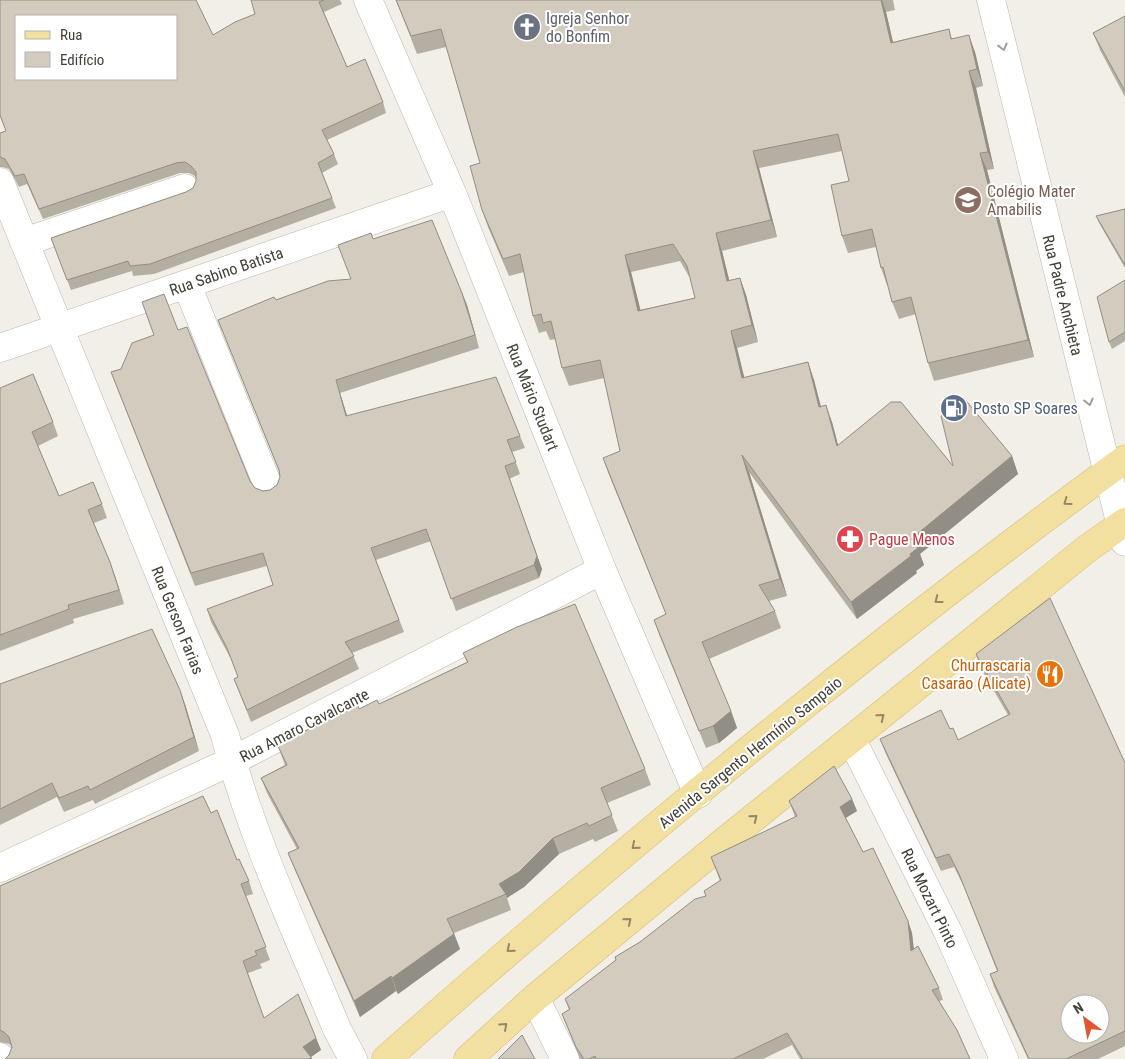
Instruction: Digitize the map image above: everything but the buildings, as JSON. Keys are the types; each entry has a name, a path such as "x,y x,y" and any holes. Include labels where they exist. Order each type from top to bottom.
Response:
{"main road":[{"name":"Avenida Sargento Hermínio Sampaio","path":"386,1059 511,948 698,794 981,566 1116,466"},
{"path":"468,1059 535,998 1088,548 1124,530"}],"street":[{"name":"Rua Mário Studart","path":"368,0 452,194 602,570 698,794"},
{"name":"Rua Padre Anchieta","path":"991,0 1116,466 1124,530"},
{"name":"Rua Gerson Farias","path":"0,182 224,735 230,762 247,809 337,1030 353,1059"},
{"path":"24,242 184,188"},
{"name":"Rua Sabino Batista","path":"0,348 452,194"},
{"path":"187,284 269,488"},
{"name":"Rua Amaro Cavalcante","path":"0,868 230,762 602,570"},
{"name":"Rua Mozart Pinto","path":"852,740 948,932 1004,1059"},
{"path":"535,998 565,1059"}],"place":[{"name":"Igreja Senhor do Bonfim","path":"527,27"},
{"name":"Colégio Mater Amabilis","path":"968,200"},
{"name":"Posto SP Soares","path":"954,408"},
{"name":"Pague Menos","path":"850,539"},
{"name":"Churrascaria Casarão (Alicate)","path":"1050,674"}]}
